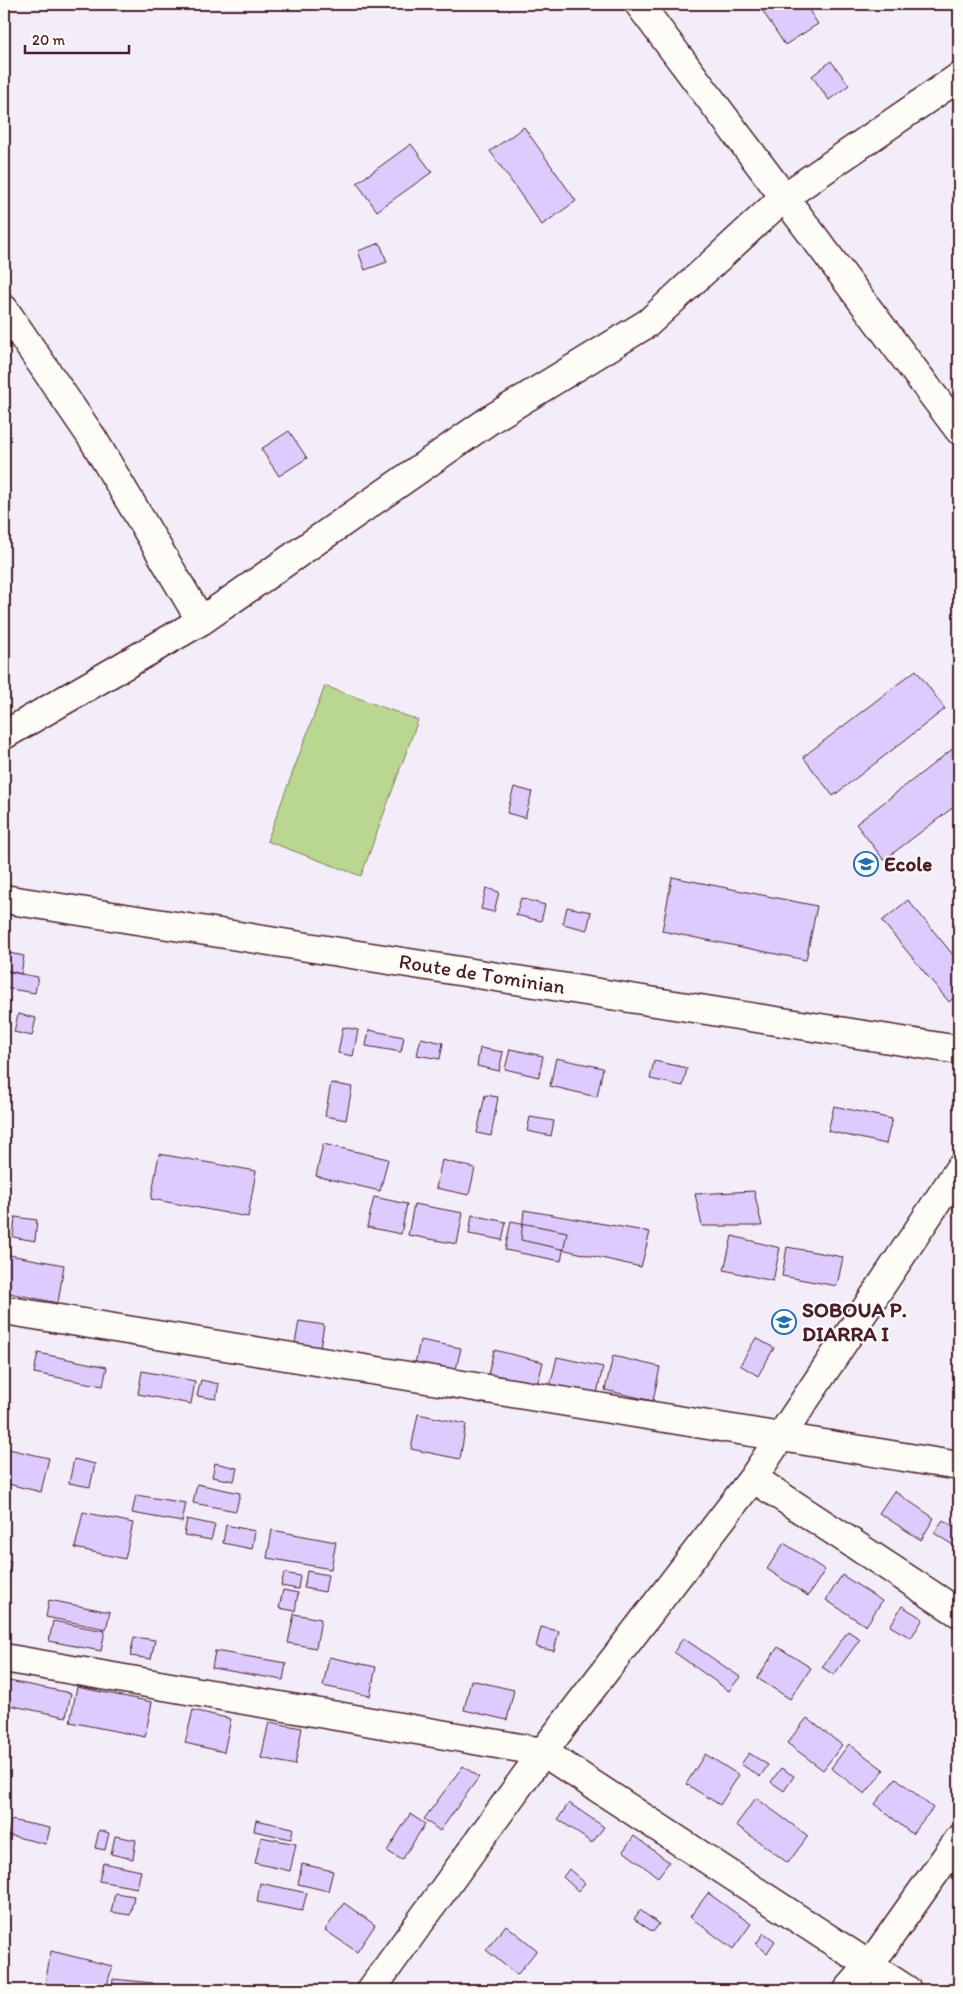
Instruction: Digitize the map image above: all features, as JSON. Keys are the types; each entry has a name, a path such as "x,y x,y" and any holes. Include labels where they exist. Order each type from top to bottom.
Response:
{"street":[{"path":"639,4 959,430"},
{"path":"4,735 201,621 491,419 648,323 783,198 959,76"},
{"path":"4,309 93,439 201,621"},
{"name":"Route de Tominian","path":"4,899 959,1050"},
{"path":"371,1990 543,1752 753,1478 959,1169"},
{"path":"4,1310 959,1466"},
{"path":"753,1478 959,1613"},
{"path":"4,1658 543,1752 907,1990"},
{"path":"848,1990 869,1966 959,1839"}],"green space":[{"path":"325,686 418,720 361,876 267,841"}],"building":[{"path":"758,4 805,4 818,24 785,45"},
{"path":"831,61 849,85 829,100 812,76"},
{"path":"524,127 576,201 542,225 490,151"},
{"path":"411,144 432,172 377,211 357,183"},
{"path":"380,243 387,262 365,270 358,251"},
{"path":"289,431 307,458 279,476 261,449"},
{"path":"916,670 945,709 833,796 803,757"},
{"path":"959,744 959,803 884,860 856,824"},
{"path":"514,787 532,792 525,818 507,813"},
{"path":"672,877 817,906 806,960 662,931"},
{"path":"486,888 499,892 494,912 481,909"},
{"path":"521,898 545,905 541,921 516,915"},
{"path":"908,900 959,962 959,993 949,1002 882,921"},
{"path":"567,907 591,912 587,930 563,924"},
{"path":"4,952 24,956 21,974 4,969"},
{"path":"4,971 38,977 35,993 4,988"},
{"path":"18,1014 36,1018 32,1036 14,1032"},
{"path":"343,1027 358,1030 353,1056 338,1053"},
{"path":"369,1030 404,1037 401,1052 366,1046"},
{"path":"421,1038 443,1043 440,1059 417,1055"},
{"path":"480,1048 503,1052 499,1071 477,1066"},
{"path":"510,1049 543,1056 539,1077 505,1069"},
{"path":"556,1058 603,1068 597,1097 550,1086"},
{"path":"654,1061 687,1068 683,1086 650,1079"},
{"path":"331,1083 352,1087 346,1120 325,1116"},
{"path":"485,1095 498,1097 491,1136 477,1133"},
{"path":"834,1106 892,1119 886,1144 828,1131"},
{"path":"530,1117 554,1121 551,1136 527,1131"},
{"path":"323,1144 388,1159 380,1191 316,1176"},
{"path":"159,1154 256,1171 248,1217 151,1199"},
{"path":"442,1160 475,1168 469,1195 436,1188"},
{"path":"754,1191 762,1226 702,1226 695,1194"},
{"path":"374,1197 407,1204 401,1234 367,1227"},
{"path":"414,1204 463,1213 457,1244 408,1235"},
{"path":"524,1210 650,1232 641,1267 521,1240"},
{"path":"472,1215 506,1222 502,1240 469,1234"},
{"path":"15,1217 37,1220 35,1241 13,1237"},
{"path":"511,1221 567,1232 561,1261 505,1250"},
{"path":"732,1236 780,1248 773,1281 724,1270"},
{"path":"787,1247 843,1257 837,1286 782,1276"},
{"path":"4,1254 64,1265 58,1303 4,1292"},
{"path":"299,1321 324,1325 319,1354 294,1349"},
{"path":"756,1338 774,1348 758,1376 740,1365"},
{"path":"420,1340 461,1348 454,1378 414,1369"},
{"path":"494,1350 543,1362 536,1391 487,1379"},
{"path":"38,1353 107,1367 103,1386 34,1373"},
{"path":"613,1356 660,1367 653,1401 605,1390"},
{"path":"557,1357 603,1367 595,1402 549,1391"},
{"path":"142,1371 195,1381 191,1404 138,1394"},
{"path":"201,1380 219,1384 216,1399 197,1396"},
{"path":"418,1414 466,1424 460,1459 411,1449"},
{"path":"4,1448 49,1458 41,1492 4,1483"},
{"path":"74,1459 95,1464 90,1487 69,1483"},
{"path":"215,1463 237,1468 234,1481 212,1477"},
{"path":"197,1484 240,1493 236,1511 193,1503"},
{"path":"894,1491 934,1518 921,1540 879,1513"},
{"path":"136,1495 186,1503 182,1522 132,1513"},
{"path":"83,1512 133,1523 125,1559 75,1548"},
{"path":"187,1519 215,1525 211,1540 184,1535"},
{"path":"943,1520 959,1530 959,1549 934,1533"},
{"path":"226,1525 255,1531 252,1549 223,1543"},
{"path":"272,1530 336,1542 331,1569 267,1558"},
{"path":"784,1543 825,1570 808,1596 767,1569"},
{"path":"4,1560 11,1562 5,1595 4,1595"},
{"path":"307,1571 328,1575 325,1592 304,1588"},
{"path":"284,1573 300,1576 298,1589 281,1586"},
{"path":"842,1575 882,1601 866,1626 826,1600"},
{"path":"283,1590 298,1593 295,1611 279,1608"},
{"path":"49,1600 110,1612 106,1629 46,1617"},
{"path":"902,1606 923,1619 911,1638 890,1626"},
{"path":"294,1614 321,1619 316,1648 288,1643"},
{"path":"53,1621 105,1631 101,1651 49,1641"},
{"path":"541,1627 559,1631 554,1651 536,1647"},
{"path":"848,1631 860,1639 834,1675 822,1667"},
{"path":"134,1637 155,1640 151,1659 130,1656"},
{"path":"683,1638 740,1677 729,1691 674,1652"},
{"path":"778,1647 811,1668 790,1699 757,1678"},
{"path":"215,1651 286,1663 283,1680 212,1668"},
{"path":"329,1657 376,1667 370,1696 323,1686"},
{"path":"4,1680 71,1693 66,1717 4,1704"},
{"path":"471,1680 514,1690 507,1720 464,1710"},
{"path":"77,1687 152,1702 145,1737 70,1722"},
{"path":"193,1710 231,1719 224,1752 185,1743"},
{"path":"807,1718 842,1745 823,1770 787,1743"},
{"path":"269,1722 302,1728 295,1765 261,1758"},
{"path":"849,1744 884,1770 865,1794 831,1768"},
{"path":"749,1753 768,1765 760,1777 741,1764"},
{"path":"705,1754 739,1775 720,1805 686,1784"},
{"path":"463,1766 479,1777 440,1831 424,1819"},
{"path":"781,1768 794,1776 784,1791 771,1782"},
{"path":"896,1778 933,1808 912,1834 875,1804"},
{"path":"756,1798 808,1836 788,1863 736,1825"},
{"path":"569,1803 604,1827 592,1843 558,1819"},
{"path":"410,1814 425,1824 402,1860 387,1851"},
{"path":"11,1820 50,1828 46,1844 8,1835"},
{"path":"256,1820 293,1828 291,1839 254,1831"},
{"path":"99,1830 109,1833 105,1850 95,1848"},
{"path":"115,1836 136,1840 133,1859 111,1854"},
{"path":"634,1836 669,1862 658,1877 623,1851"},
{"path":"261,1837 296,1844 290,1871 255,1863"},
{"path":"103,1863 141,1871 137,1888 99,1881"},
{"path":"302,1864 333,1871 328,1891 298,1884"},
{"path":"569,1869 585,1883 578,1891 563,1877"},
{"path":"260,1883 307,1893 302,1911 257,1902"},
{"path":"115,1893 134,1896 130,1915 111,1912"},
{"path":"708,1893 751,1924 733,1949 690,1917"},
{"path":"344,1903 375,1925 357,1952 325,1930"},
{"path":"640,1910 659,1924 653,1932 634,1919"},
{"path":"506,1925 537,1950 517,1975 486,1950"},
{"path":"764,1933 775,1941 767,1953 756,1944"},
{"path":"51,1951 112,1966 106,1990 84,1990 45,1984"},
{"path":"113,1979 153,1983 152,1990 112,1990"}],"place":[{"name":"Ecole","path":"866,864"},
{"name":"SOBOUA P. DIARRA I","path":"784,1322"}]}
